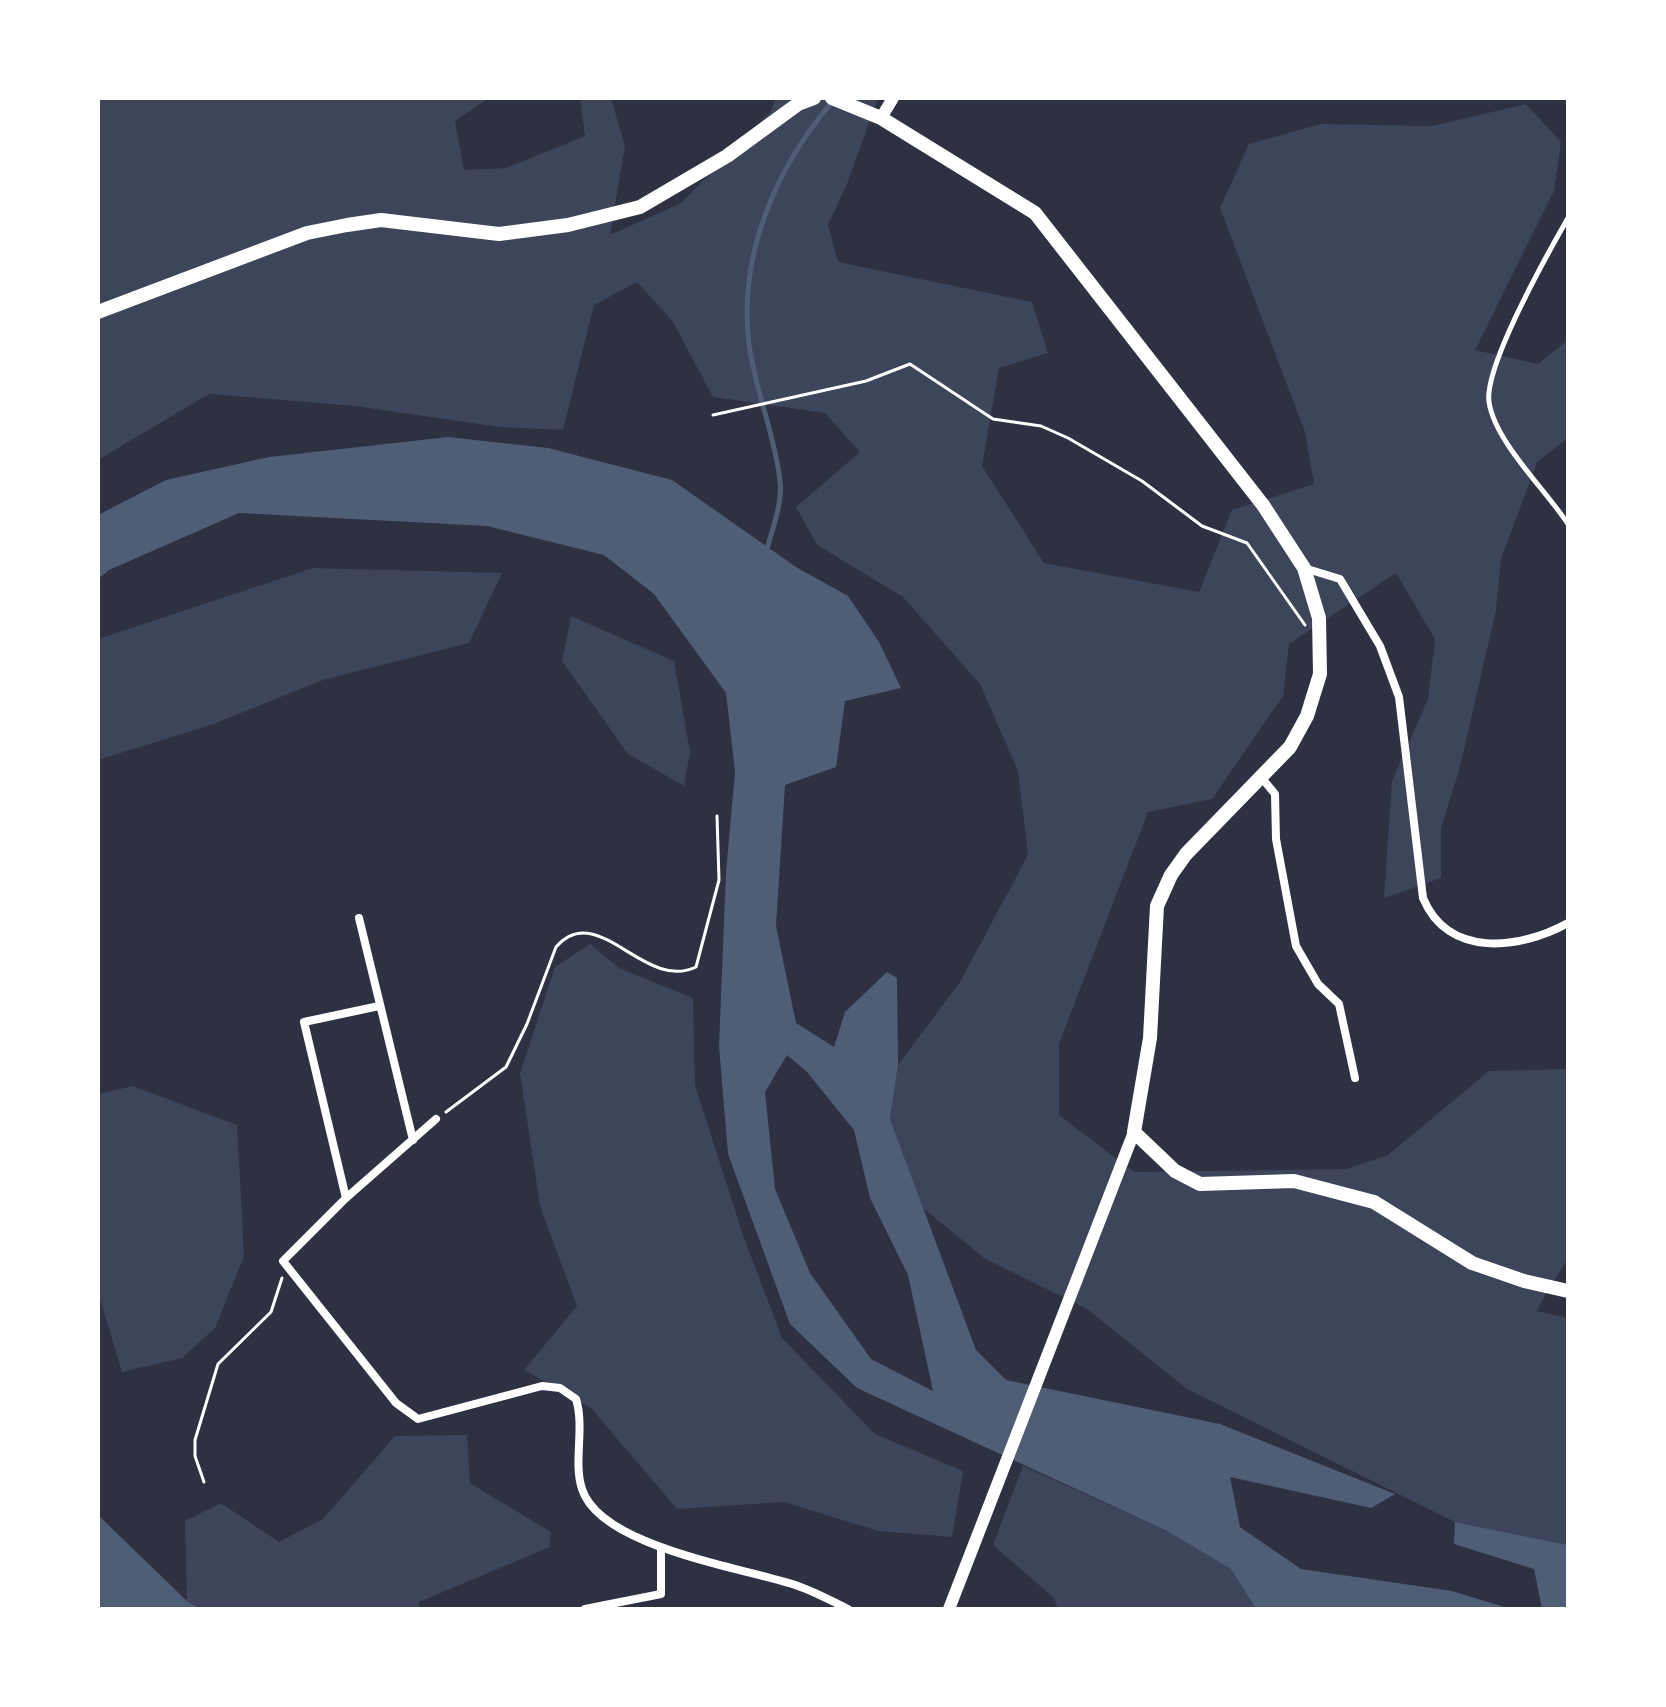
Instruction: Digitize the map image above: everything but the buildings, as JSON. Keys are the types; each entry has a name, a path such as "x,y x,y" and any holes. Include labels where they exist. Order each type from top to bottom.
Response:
{"main road":[{"path":"98,312 307,233 347,225 381,220 499,234 568,225 640,207 727,156 798,104 814,98"},
{"path":"832,98 881,118 1035,213 1263,505 1304,568 1319,618 1321,637 1320,674 1307,716 1290,747 1186,854 1157,906 1150,1038 1134,1132 975,1549 949,1609"},
{"path":"881,118 892,98"},
{"path":"1134,1132 1175,1171 1200,1184 1294,1181 1374,1202 1472,1263 1524,1281 1568,1291"}],"street":[{"path":"1304,568 1340,579 1380,646 1399,697 1423,898 1430,916 1448,933 1472,943 1506,944 1547,935 1568,923"},
{"path":"1261,777 1275,794 1276,839 1296,946 1318,984 1339,1004 1355,1078"},
{"path":"359,918 413,1140"},
{"path":"346,1198 304,1022 379,1006"},
{"path":"436,1119 346,1198 283,1261 396,1403 418,1419 542,1386 560,1388 576,1399 581,1416 581,1487 590,1506 661,1549 799,1586 848,1609"},
{"path":"585,1609 661,1594 661,1549"}],"lane":[{"path":"1568,218 1528,288 1488,400 1497,423 1568,524"}],"path":[{"path":"713,415 866,381 910,364 993,419 1041,426 1068,438 1142,481 1202,526 1247,543 1303,624 1321,637"},
{"path":"436,1119 506,1067 527,1024 556,947 565,937 583,933 604,937 660,971 681,974 696,967 719,880 717,816"},
{"path":"204,1482 195,1456 195,1440 218,1364 271,1312 277,1285 289,1268"}],"shaded area":[{"path":"98,98 489,98 455,121 464,170 506,168 585,136 580,98 611,98 625,146 610,235 681,203 771,111 776,98 878,98 847,184 828,225 838,262 1032,302 1048,353 999,368 982,466 1044,563 1199,592 1232,510 1314,484 1305,432 1220,208 1249,144 1321,124 1432,126 1526,104 1561,142 1554,191 1475,350 1538,364 1568,340 1568,438 1537,462 1501,559 1496,610 1460,767 1441,828 1441,878 1384,898 1392,781 1428,699 1435,639 1396,573 1289,644 1283,696 1212,799 1148,812 1059,1044 1059,1115 1134,1172 1346,1169 1388,1155 1489,1071 1568,1069 1568,1258 1536,1311 1568,1318 1568,1545 1455,1522 1187,1389 1087,1309 984,1258 923,1208 890,1119 898,1065 960,982 1028,855 1018,771 980,684 903,597 817,545 796,507 860,452 825,413 713,397 673,322 637,282 594,305 563,430 499,427 355,406 209,394 98,460"},
{"path":"448,437 548,448 672,480 796,567 848,596 879,642 901,688 845,701 836,767 785,785 776,926 796,1023 834,1047 845,1012 887,972 897,978 898,1065 890,1119 976,1350 1006,1380 1220,1424 1395,1494 1371,1508 1230,1477 1240,1527 1301,1569 1452,1591 1511,1609 1256,1609 1231,1569 1165,1530 857,1388 790,1324 728,1154 719,1046 726,872 735,772 726,693 654,594 604,555 487,526 239,513 109,570 98,579 98,515 166,480 269,457","holes":["787,1055 807,1072 854,1130 870,1198 908,1275 933,1391 871,1359 810,1273 775,1189 765,1092"]},
{"path":"313,568 502,573 469,643 323,680 211,725 98,760 98,639"},
{"path":"571,616 674,661 690,752 684,786 628,754 562,661"},
{"path":"590,944 619,968 693,998 695,1085 743,1235 782,1338 875,1434 963,1471 952,1537 878,1531 784,1502 677,1509 591,1408 524,1370 577,1306 540,1206 520,1073 555,967"},
{"path":"133,1086 237,1125 244,1256 215,1328 182,1358 122,1372 98,1292 98,1094"},
{"path":"467,1435 470,1483 551,1532 550,1547 419,1602 420,1609 200,1609 187,1602 185,1521 221,1503 279,1542 323,1519 395,1436"},
{"path":"1023,1466 1165,1530 1231,1569 1256,1609 1058,1609 1054,1598 993,1545"},
{"path":"98,1515 187,1601 200,1609 98,1609"},
{"path":"1455,1522 1568,1545 1568,1609 1542,1609 1534,1569 1454,1544"}],"waterway":[{"path":"766,553 778,508 780,481 749,344 749,278 765,214 778,184 794,155 832,102"}]}
